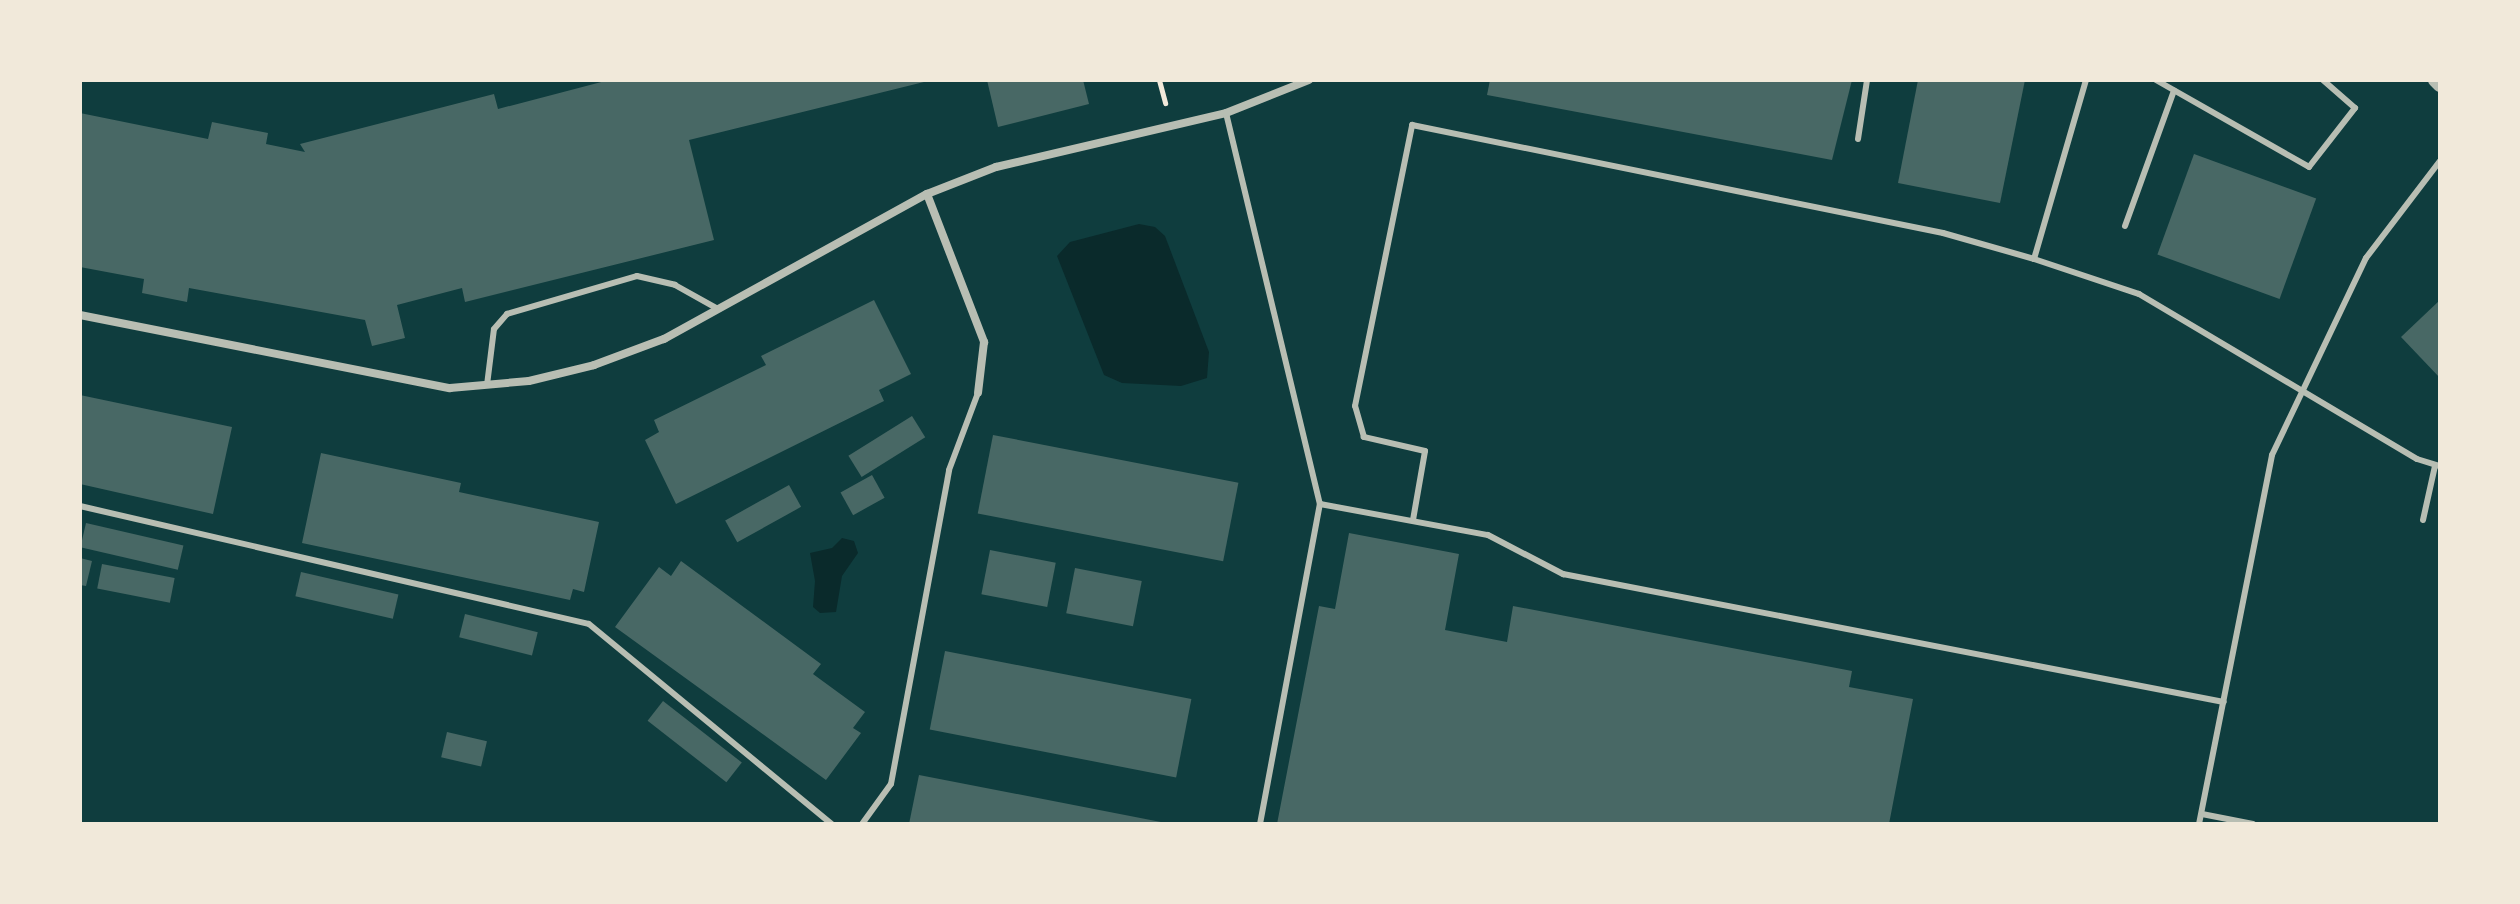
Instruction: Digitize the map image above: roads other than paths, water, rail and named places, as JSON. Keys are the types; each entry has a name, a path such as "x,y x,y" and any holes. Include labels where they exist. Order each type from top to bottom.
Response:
{"street":[{"path":"80,315 450,388 487,385 594,365 664,339 927,194 996,167 1226,113 1309,80"},
{"path":"2435,80 2440,85"},
{"path":"927,194 984,342 978,393"}],"lane":[{"path":"1858,139 1867,80"},
{"path":"2034,259 2086,80"},
{"path":"2156,80 2309,167 2355,108 2323,80"},
{"path":"2125,226 2174,91"},
{"path":"1226,113 1320,504 1260,824"},
{"path":"1413,520 1425,451 1364,437 1355,406 1412,125 1943,233 2139,294 2437,466 2423,520"},
{"path":"2199,824 2272,455 2366,258 2440,161"},
{"path":"487,385 494,329 507,314 637,276 675,285 718,309"},
{"path":"862,824 891,784 949,470 978,393"},
{"path":"1320,504 1488,535 1563,574 2224,702"},
{"path":"80,506 589,624 832,824"},
{"path":"2202,814 2253,824"}],"water":[{"path":"1139,224 1155,227 1165,236 1209,352 1207,378 1181,386 1122,383 1104,375 1057,256 1070,242"},
{"path":"842,538 854,541 858,553 842,576 836,612 820,613 813,607 815,581 810,553 832,548"}]}
